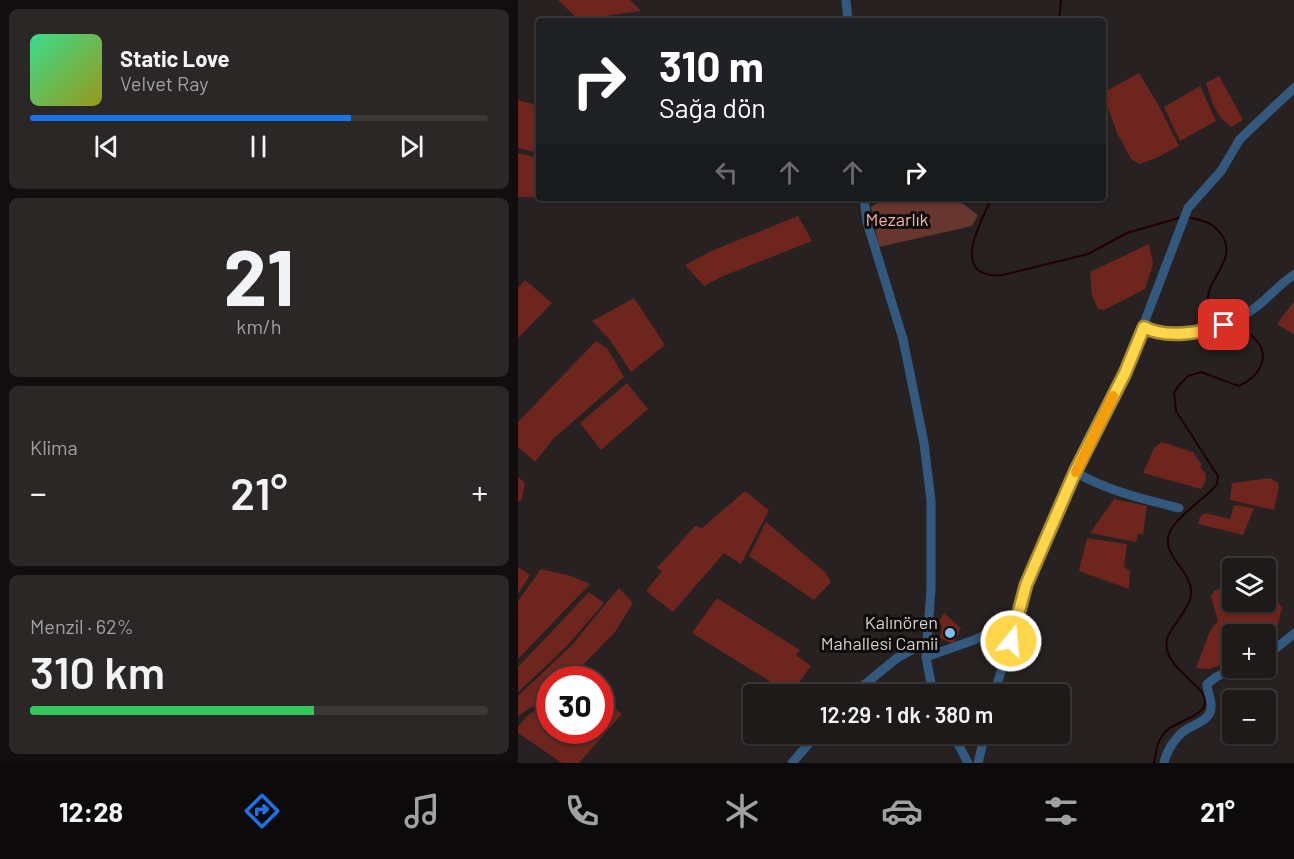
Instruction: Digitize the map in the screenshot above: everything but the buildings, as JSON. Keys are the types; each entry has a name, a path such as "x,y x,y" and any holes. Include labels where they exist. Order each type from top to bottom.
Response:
{"street":[{"path":"846,0 848,18"},
{"path":"997,684 1018,620 1026,585 1075,472 1125,373 1188,208 1221,171 1240,139 1295,87"},
{"path":"864,201 867,222 903,339 927,466 931,501 931,589 926,657 932,684"},
{"path":"1144,327 1152,332 1194,333 1224,325 1256,308 1281,283 1295,274"},
{"path":"1075,472 1097,485 1136,498 1179,508"},
{"path":"926,657 974,640 1018,620"},
{"path":"1276,648 1295,633"},
{"path":"865,684 897,658 926,642"},
{"path":"1164,763 1174,742 1184,731 1201,722 1209,714 1212,706 1207,684 1222,674"},
{"path":"792,763 808,744"},
{"path":"958,744 968,763"},
{"path":"978,763 983,744"}],"green space":[{"name":"Mezarlık","path":"881,201 959,201 978,215 972,226 879,247 871,207"}],"waterway":[{"path":"1059,18 1061,0"},
{"path":"991,201 972,248 972,260 977,269 986,274 1003,275 1088,254 1127,233 1182,217"},
{"path":"1188,217 1211,224 1221,234 1226,244 1223,263 1208,297 1211,307 1228,320"},
{"path":"1154,763 1156,750 1166,731 1201,711 1204,706 1205,699 1201,691 1172,661 1167,647 1168,636 1186,608 1191,595 1187,577 1171,554 1168,537 1180,518 1217,484 1218,476 1176,411 1174,393 1188,376 1201,372 1239,386 1252,378 1261,366 1263,353 1255,339 1235,325"}],"slow traffic":[{"path":"1076,472 1113,396"}],"place":[{"name":"Kalınören Mahallesi Camii","path":"950,633"}],"route":[{"path":"1011,641 1026,585 1075,472 1125,373 1144,327 1152,332 1185,333 1204,332 1224,325"}]}
